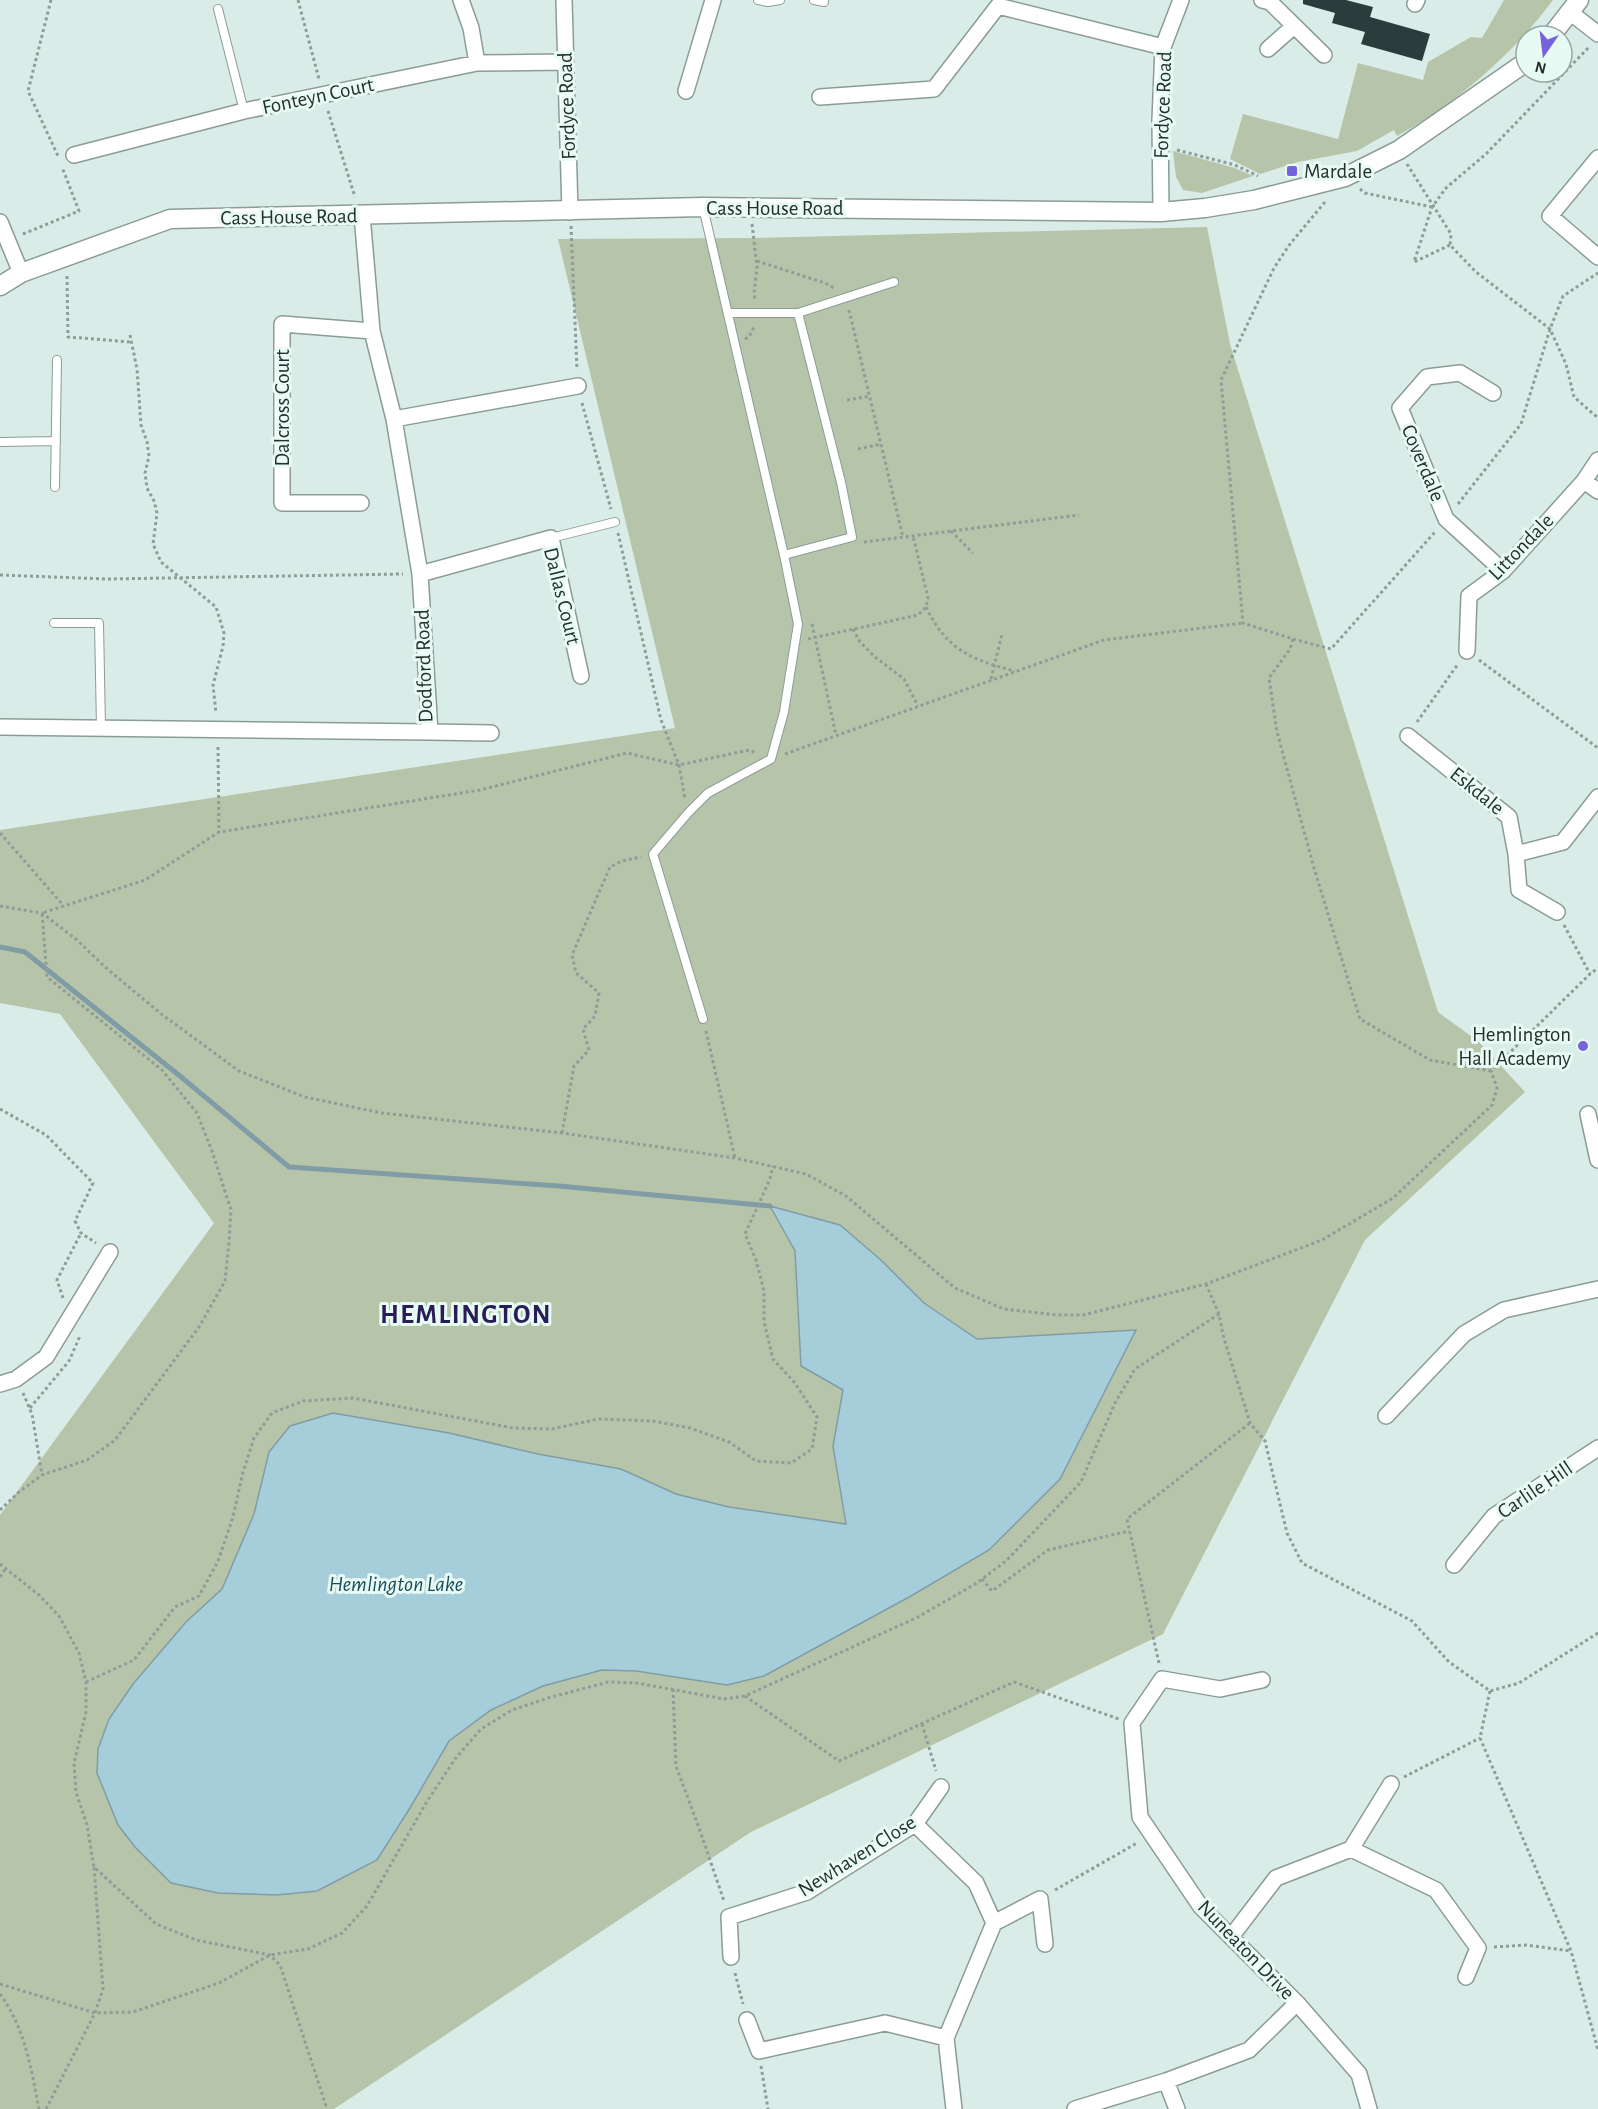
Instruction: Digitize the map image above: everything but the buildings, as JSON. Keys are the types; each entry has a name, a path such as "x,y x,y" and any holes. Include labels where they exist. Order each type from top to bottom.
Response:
{"street":[{"path":"461,0 471,28 477,63"},
{"name":"Fordyce Road","path":"564,0 570,212"},
{"path":"686,91 713,0"},
{"name":"Fordyce Road","path":"1161,212 1160,145 1163,47 1181,0"},
{"path":"1262,0 1270,2 1324,56"},
{"path":"820,97 934,89 998,6 1163,47"},
{"path":"1561,24 1575,6 1598,34"},
{"path":"1268,50 1294,26"},
{"name":"Fonteyn Court","path":"74,155 244,111 477,63 566,62"},
{"name":"Cass House Road","path":"0,286 21,273 170,219 570,212 703,207 1161,212 1205,208 1254,200 1344,177 1399,150 1514,70"},
{"path":"1598,158 1550,216 1598,257"},
{"name":"Dodford Road","path":"0,727 430,732 420,574 394,419 372,331 362,215"},
{"path":"0,222 21,273"},
{"name":"Dalcross Court","path":"361,503 282,503 282,324 372,331"},
{"name":"Coverdale","path":"1493,393 1460,373 1427,377 1400,408 1446,519 1503,571"},
{"path":"394,419 578,386"},
{"name":"Littondale","path":"1467,651 1469,596 1503,571 1584,480 1598,460"},
{"path":"1584,480 1598,491"},
{"name":"Dallas Court","path":"420,574 551,538 580,676"},
{"path":"430,732 491,734"},
{"name":"Eskdale","path":"1408,736 1509,817 1516,854 1519,891 1557,912"},
{"path":"1516,854 1563,842 1598,797"},
{"path":"1588,1114 1598,1160"},
{"path":"0,1384 16,1379 46,1357 110,1252"},
{"path":"1386,1416 1464,1334 1504,1310 1598,1289"},
{"name":"Carlile Hill","path":"1454,1565 1494,1516 1598,1448"},
{"path":"1132,1723 1162,1679 1220,1689 1262,1680"},
{"name":"Nuneaton Drive","path":"1132,1723 1140,1816 1201,1907 1297,2003 1359,2074 1369,2109"},
{"path":"1231,1937 1276,1878 1351,1849 1391,1784"},
{"name":"Newhaven Close","path":"729,1917 807,1892 915,1824 940,1786"},
{"path":"915,1824 976,1883 994,1923"},
{"path":"1351,1849 1436,1890 1478,1948 1466,1977"},
{"path":"954,2109 946,2038 994,1923 1040,1899 1045,1944"},
{"path":"729,1917 731,1957"},
{"path":"1075,2109 1166,2081 1249,2050 1297,2003"},
{"path":"747,2020 759,2051 885,2023 946,2038"},
{"path":"1166,2081 1177,2109"}],"lane":[{"path":"758,0 768,2 780,0"},
{"path":"814,0 824,2"},
{"path":"218,9 244,111"},
{"path":"703,207 798,624 784,712 771,759 708,793 653,854 703,1019"},
{"path":"728,313 798,313 894,282"},
{"path":"784,555 852,537 841,482 798,313"},
{"path":"55,487 57,360"},
{"path":"0,442 56,441"},
{"path":"551,538 615,522"},
{"path":"54,623 99,623 101,728"}],"path":[{"path":"7,240 79,211 60,160 28,91 51,0"},
{"path":"1450,245 1414,262 1432,207 1446,188 1486,154 1598,39"},
{"path":"1160,145 1235,165 1258,176"},
{"path":"1399,150 1432,207 1451,234 1450,245 1476,272 1550,329 1566,364 1574,397 1598,418"},
{"path":"1344,177 1365,193 1432,207"},
{"path":"1243,623 1221,380 1274,268 1290,244 1326,200"},
{"path":"735,345 749,336 756,325 754,293 757,261 749,208"},
{"path":"67,256 68,337 131,342"},
{"path":"757,261 825,283 838,290 846,298 903,537"},
{"path":"0,906 42,913 144,880 219,832 480,789 627,753 679,765 749,750 771,759 1104,640 1243,623 1331,649 1446,519 1521,424 1550,329 1563,296 1598,273"},
{"path":"130,335 137,369 141,425 149,456 145,473 147,488 157,513 153,544 161,562 216,607 224,633 213,685 218,729 219,832"},
{"path":"846,400 870,396"},
{"path":"858,449 881,444"},
{"path":"852,537 862,542 1079,515"},
{"path":"951,531 973,553"},
{"path":"795,642 918,615 926,607 928,598 913,536"},
{"path":"0,575 107,579 420,574"},
{"path":"926,607 946,639 960,651 994,666 1015,671"},
{"path":"810,616 836,735"},
{"path":"853,629 860,642 875,657 904,679 918,706"},
{"path":"991,680 1002,634"},
{"path":"1293,639 1290,649 1269,678 1277,732 1314,868 1360,1019 1430,1060 1491,1071"},
{"path":"1408,736 1467,651 1598,748"},
{"path":"0,833 63,906"},
{"path":"562,1133 574,1066 590,1050 583,1029 595,1016 599,993 576,973 572,955 610,867 622,861 653,854"},
{"path":"1557,912 1590,974"},
{"path":"42,913 77,940 160,1013 239,1071 305,1097 382,1113 562,1133 735,1158 806,1174 846,1196 955,1288 1004,1309 1058,1315 1083,1315 1206,1284 1322,1240 1393,1198 1492,1105 1497,1088 1491,1071"},
{"path":"0,1510 42,1475 87,1460 115,1440 199,1327 225,1281 230,1243 231,1210 197,1113 162,1070 47,977 42,913"},
{"path":"1491,1071 1598,968"},
{"path":"703,1019 735,1158"},
{"path":"0,1109 46,1135 93,1183 75,1221 81,1233 110,1252"},
{"path":"86,1682 134,1660 175,1607 199,1596 218,1561 233,1517 243,1472 254,1438 272,1413 303,1401 353,1398 513,1428 552,1429 598,1419 653,1421 690,1428 729,1442 756,1461 791,1463 812,1449 817,1417 795,1383 773,1359 764,1322 764,1291 756,1260 745,1234 770,1179 773,1165"},
{"path":"1206,1284 1219,1314 1223,1335 1250,1423 1265,1441 1287,1533 1302,1563 1412,1621 1449,1662 1490,1691"},
{"path":"0,1984 95,2013 133,2012 219,1983 270,1955 308,1949 342,1933 367,1905 455,1759 481,1729 512,1710 608,1682 637,1683 724,1699 745,1696 918,1617 982,1579 1006,1561 1081,1482 1115,1403 1135,1369 1219,1314"},
{"path":"16,1379 32,1414 42,1475"},
{"path":"1162,1679 1126,1519 1250,1423"},
{"path":"982,1579 992,1591 1048,1550 1129,1531"},
{"path":"0,1564 39,1595 59,1616 79,1653 86,1682 86,1712 74,1763 76,1792 87,1825 94,1867 103,1989 95,2013 46,2109"},
{"path":"0,1576 6,1568"},
{"path":"1490,1691 1519,1683 1598,1633"},
{"path":"745,1696 839,1761 1014,1682 1132,1723"},
{"path":"673,1689 676,1766 729,1917"},
{"path":"1490,1691 1480,1738 1571,1951 1598,2050"},
{"path":"922,1724 940,1786"},
{"path":"1391,1784 1480,1738"},
{"path":"1040,1899 1152,1834"},
{"path":"94,1867 156,1924 196,1940 270,1955 280,1965 327,2109"},
{"path":"1478,1948 1526,1945 1571,1951"},
{"path":"731,1957 747,2020"},
{"path":"0,1994 10,2007 26,2042 39,2109"},
{"path":"759,2051 768,2109"}],"green space":[{"path":"1504,0 1553,0 1534,24 1514,24 1514,46 1482,76 1441,109 1397,136 1394,130 1357,151 1298,162 1260,174 1230,159 1243,114 1338,139 1358,63 1423,80 1428,62 1471,37 1482,38"},
{"path":"1173,151 1235,168 1253,176 1202,193 1183,190 1176,177"},
{"path":"1207,227 1230,344 1438,1012 1479,1042 1525,1092 1365,1240 1163,1634 751,1832 334,2109 0,2109 0,1515 214,1223 60,1014 0,1003 0,830 675,728 558,239 756,238"}],"water":[{"name":"Hemlington Lake","path":"770,1206 840,1225 882,1261 924,1303 977,1339 1136,1330 1060,1479 989,1550 911,1596 764,1676 727,1685 636,1671 602,1670 543,1686 491,1710 449,1741 377,1860 317,1891 277,1895 218,1893 171,1883 135,1847 118,1825 97,1773 98,1749 109,1719 133,1684 186,1622 222,1589 254,1514 269,1452 290,1426 333,1413 449,1433 538,1454 621,1469 676,1494 729,1507 846,1524 833,1446 843,1390 801,1366 795,1251"}],"waterway":[{"path":"0,947 25,952 289,1167 559,1186 770,1206"}],"place":[{"name":"Mardale","path":"1292,171"},
{"name":"Hemlington Hall Academy","path":"1583,1046"}],"district":[{"name":"HEMLINGTON","path":"466,1314"}]}
